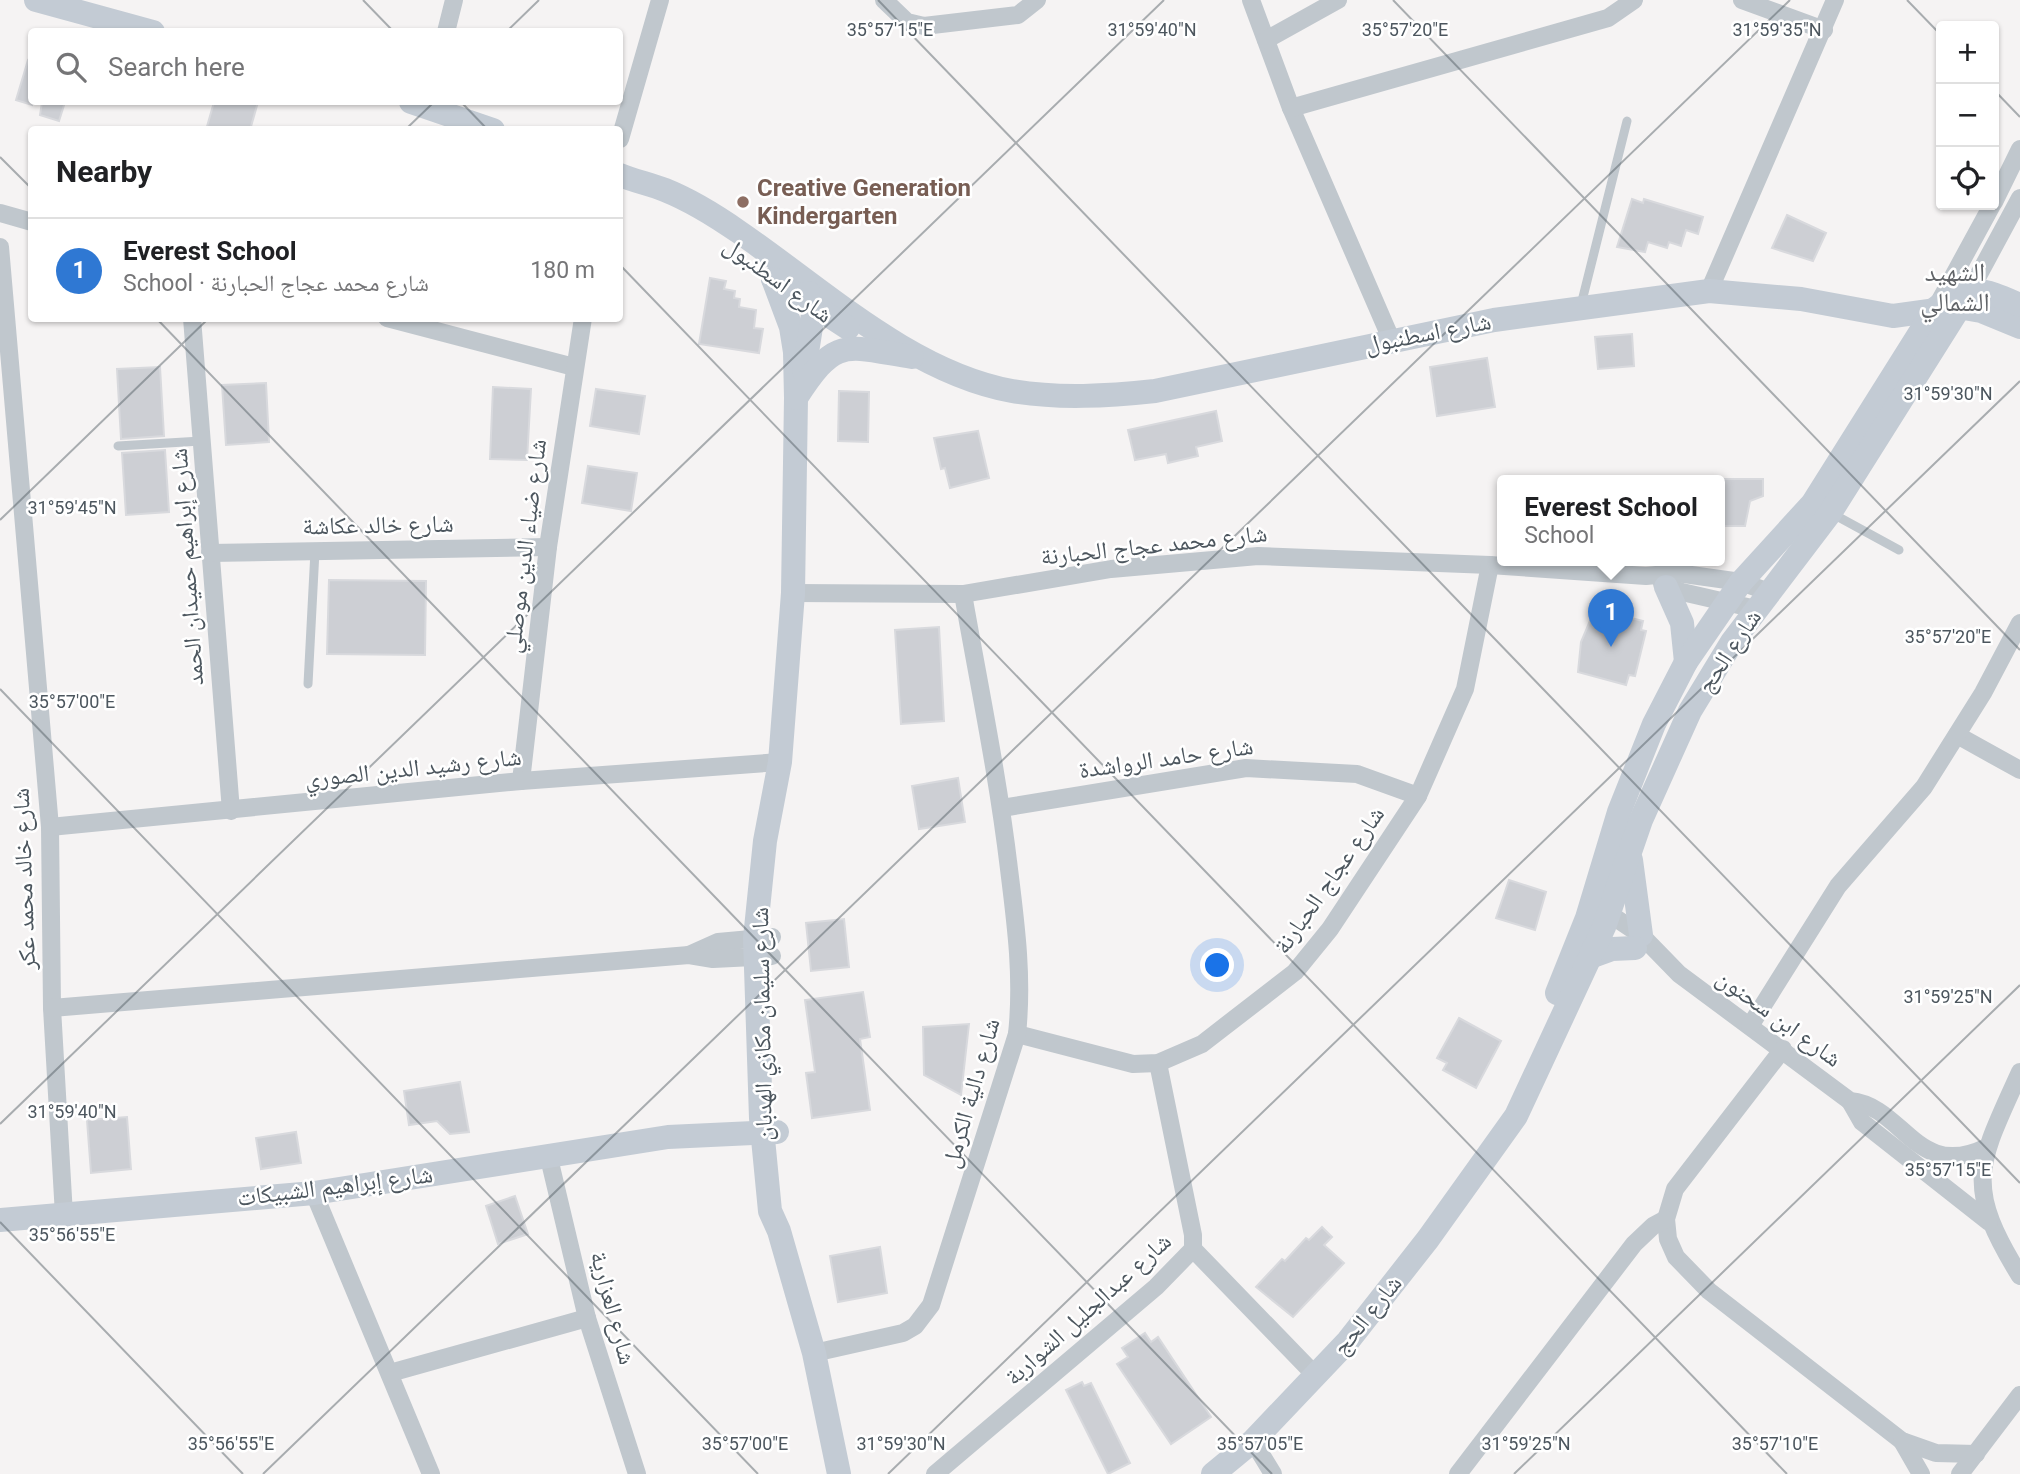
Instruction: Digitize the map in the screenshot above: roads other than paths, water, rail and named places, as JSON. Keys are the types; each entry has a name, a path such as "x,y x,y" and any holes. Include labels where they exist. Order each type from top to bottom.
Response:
{"street":[{"path":"36,0 138,28"},
{"path":"447,28 454,0"},
{"path":"623,129 660,0"},
{"path":"884,0 907,22 925,26 1018,15 1037,0"},
{"path":"1251,0 1291,108 1391,339"},
{"path":"1291,108 1608,18 1634,0"},
{"path":"1742,0 1825,30"},
{"path":"1709,291 1825,30 1835,0"},
{"path":"1266,40 1326,3"},
{"path":"427,105 482,126"},
{"name":"شارع الحج","path":"1999,192 2020,149"},
{"name":"شارع اسطنبول","path":"629,179 669,191 707,212 862,321 926,359"},
{"name":"شارع اسطنبول","path":"629,179 728,244 814,308 855,332 1011,391 1117,395 1155,391 1391,339 1580,307 1709,291 1801,299 1893,316 1919,314 1955,302 2020,305"},
{"name":"شارع الحج","path":"1499,1137 1507,1110 1690,711 2020,198"},
{"name":"شارع الحج","path":"1955,302 1991,210"},
{"path":"0,213 28,221"},
{"name":"شارع خالد محمد عكر","path":"0,247 50,827 52,1007 64,1215"},
{"path":"801,277 814,308"},
{"name":"شارع سليمان مكازي الهدبان","path":"773,279 790,327 795,352 796,398 793,593 780,762 771,815 775,840 764,947 769,1125 785,1201 779,1231 814,1353 839,1474"},
{"name":"شارع اسطنبول","path":"1955,302 2020,327"},
{"name":"شارع سليمان مكازي الهدبان","path":"796,398 814,308"},
{"name":"شارع إبراهيم حميدان الحمد","path":"192,322 231,811"},
{"path":"403,322 574,366"},
{"name":"شارع ضياء الدين موصلي","path":"521,781 548,547 582,322"},
{"path":"796,398 820,362 837,351 852,347 926,359"},
{"name":"شارع الحج","path":"1213,1474 1253,1441 1316,1376 1389,1291 1521,1108 1590,957 1632,779 1654,724 1686,662 1735,591 1822,508"},
{"name":"شارع خالد عكاشة","path":"210,553 548,547"},
{"name":"شارع محمد عجاج الحبارنة","path":"793,593 963,594 1111,569 1258,556 1497,566"},
{"name":"شارع عجاج الحبارنة","path":"1017,1034 1133,1064 1158,1063 1202,1044 1295,972 1330,929 1418,796 1465,689 1490,565"},
{"name":"شارع محمد عجاج الحبارنة","path":"1500,566 1656,581 1677,573 1763,600"},
{"path":"1656,581 1682,623 1686,662"},
{"name":"شارع دالية الكرمل","path":"814,1353 903,1333 915,1326 931,1305 1017,1034 1022,992 1020,951 1002,808 963,594"},
{"path":"1750,1026 1838,886 1924,788 2020,624"},
{"path":"1957,735 2020,771"},
{"name":"شارع رشيد الدين الصوري","path":"50,827 521,781 780,762"},
{"name":"شارع حامد الرواشدة","path":"1002,808 1246,768 1357,774 1418,796"},
{"path":"1590,957 1638,942 1630,846"},
{"name":"شارع ابن سحنون","path":"1598,915 1850,1101 1868,1106 1934,1153 1955,1156 1987,1147 1982,1177 1989,1222 2020,1276"},
{"path":"52,1007 689,955 718,942 764,947"},
{"path":"1783,1049 1675,1189 1666,1219 1668,1239 1676,1257 1709,1291 1902,1441 1936,1453 1976,1454"},
{"name":"شارع عبدالجليل الشواربة","path":"935,1474 1156,1287 1193,1250 1193,1235 1158,1063"},
{"path":"1987,1147 2020,1072"},
{"name":"شارع ابن سحنون","path":"1850,1101 1862,1122 1989,1222"},
{"name":"شارع إبراهيم الشبيكات","path":"0,1220 181,1202 314,1193 548,1154 769,1125"},
{"name":"شارع العزارية","path":"548,1154 587,1318 637,1474"},
{"path":"314,1193 431,1474"},
{"path":"1458,1474 1634,1244 1653,1226 1666,1219"},
{"path":"1193,1250 1316,1376"},
{"path":"390,1373 587,1318"},
{"path":"1959,1474 2020,1395"},
{"path":"1253,1441 1273,1474"},
{"path":"1902,1441 1921,1474"}],"lane":[{"path":"1580,307 1627,121"},
{"path":"118,446 201,441"},
{"path":"1822,508 1899,550"},
{"path":"308,684 316,551"}],"place":[{"name":"Creative Generation Kindergarten","path":"743,202"},
{"name":"Everest School","path":"1611,647"}],"district":[{"name":"الشهيد الشمالي","path":"1955,287"}]}
